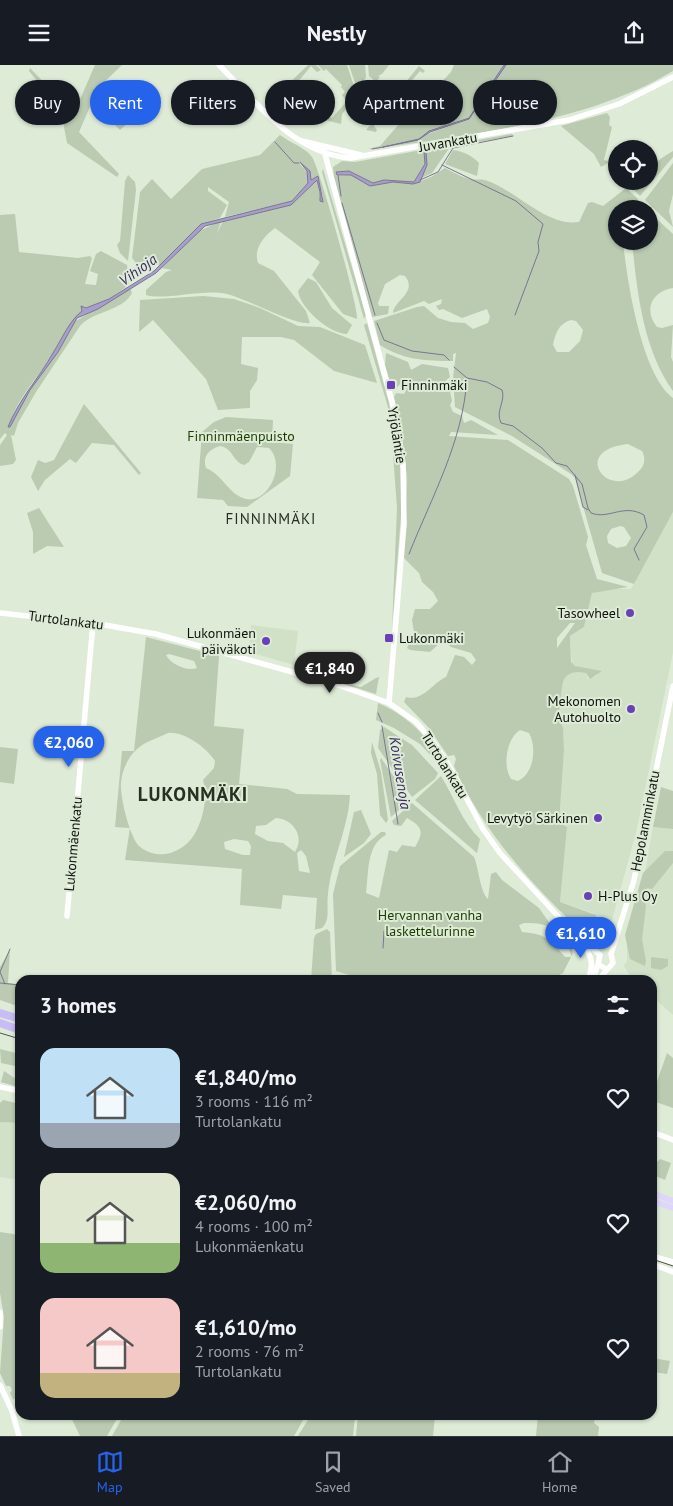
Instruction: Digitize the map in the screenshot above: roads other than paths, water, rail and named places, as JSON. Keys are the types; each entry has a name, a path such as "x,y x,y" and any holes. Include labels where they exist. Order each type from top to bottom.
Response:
{"highway":[{"path":"0,1013 15,1018"},
{"path":"0,1023 15,1028"}],"main road":[{"name":"Juvankatu","path":"220,65 276,123 308,146 324,151 363,155 568,120 619,104 673,77"},
{"name":"Yrjöläntie","path":"324,151 395,413 403,463 404,524 389,703"},
{"name":"Turtolankatu","path":"0,613 93,623 130,629 191,643 361,692 389,703 408,715 426,733 447,762 492,844 579,937 600,955"},
{"name":"Lukonmäenkatu","path":"67,915 93,623"},
{"name":"Hepolamminkatu","path":"611,955 634,880 673,686"},
{"path":"579,937 592,958 589,975"},
{"path":"595,975 600,955 606,953 611,955 613,963 602,975"},
{"path":"598,964 606,969"},
{"path":"0,1087 15,1090"},
{"path":"657,1134 673,1140"},
{"path":"657,1195 673,1201"},
{"path":"657,1203 673,1208"},
{"path":"657,1257 673,1262"},
{"path":"657,1266 673,1271"},
{"path":"0,1312 0,1327"},
{"path":"0,1386 12,1411 19,1436"}],"waterway":[{"path":"420,180 438,172 453,148 513,136"},
{"path":"275,142 294,163 299,163"},
{"path":"372,149 384,147"},
{"path":"442,165 516,201 543,224 538,242 539,251 515,315"},
{"path":"338,175 341,196"},
{"path":"342,203 375,315"},
{"path":"377,323 384,340 412,351 444,355 449,360"},
{"path":"454,367 467,378 487,382 502,390 503,398 499,414 501,423 513,426 542,448 556,463 567,466 582,484 591,513 604,515 629,511 644,515 647,527 634,549 639,560"},
{"path":"409,554 453,447 464,402 467,378"},
{"path":"575,475 583,507 588,510"},
{"name":"Koivusenoja","path":"378,713 382,722"},
{"name":"Koivusenoja","path":"382,726 398,824"},
{"name":"Koivusenoja","path":"383,948 384,931"},
{"path":"0,972 10,949"},
{"path":"0,972 5,984"},
{"path":"0,983 15,984"}],"tram line":[{"path":"0,1033 15,1038"},
{"path":"657,1261 673,1266"}],"place":[{"name":"Finninmäki","path":"391,385"},
{"name":"Tasowheel","path":"630,613"},
{"name":"Lukonmäki","path":"389,638"},
{"name":"Lukonmäen päiväkoti","path":"266,641"},
{"name":"Mekonomen Autohuolto","path":"631,709"},
{"name":"Levytyö Särkinen","path":"598,818"},
{"name":"H-Plus Oy","path":"588,896"}],"district":[{"name":"FINNINMÄKI","path":"271,519"},
{"name":"LUKONMÄKI","path":"193,794"}],"water label":[{"name":"Vihioja","path":"138,270"}],"park label":[{"name":"Finninmäenpuisto","path":"241,436"},
{"name":"Hervannan vanha laskettelurinne","path":"430,923"}]}
